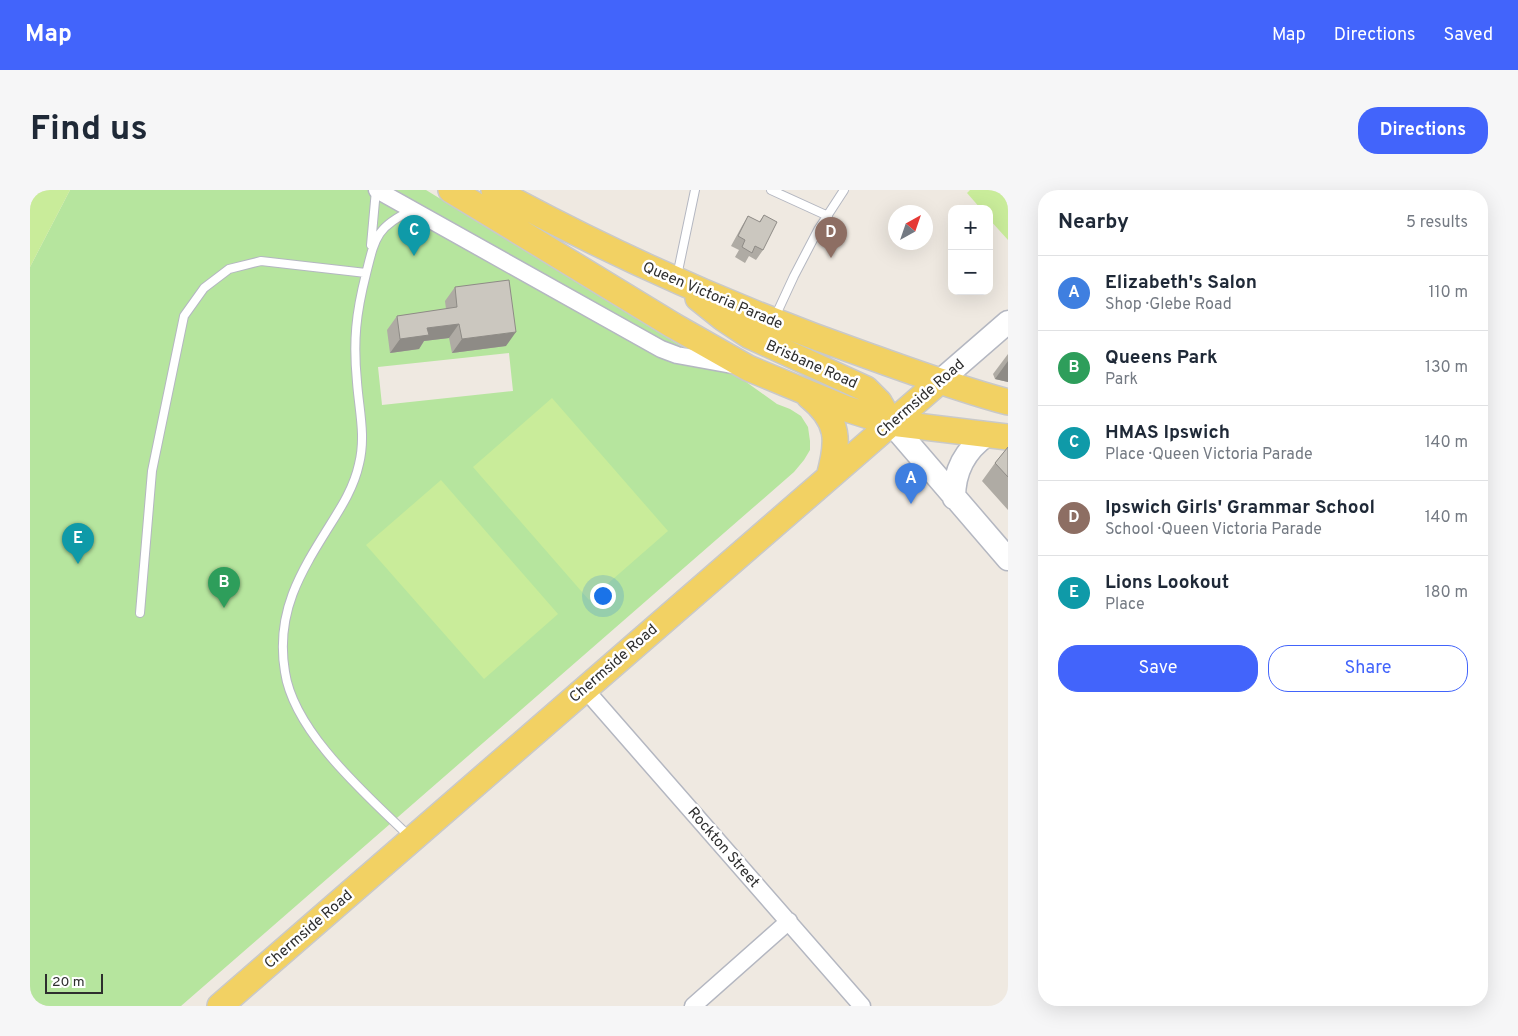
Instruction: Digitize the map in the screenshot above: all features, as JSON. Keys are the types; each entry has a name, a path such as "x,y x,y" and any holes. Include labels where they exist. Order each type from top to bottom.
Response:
{"main road":[{"path":"451,190 674,326 748,368 803,391 891,423 998,436"},
{"name":"Queen Victoria Parade","path":"494,190 614,251 677,280 807,335 940,381"},
{"name":"Brisbane Road","path":"677,280 723,318 750,336 866,388 879,402 891,423"},
{"path":"940,381 1008,402"},
{"name":"Chermside Road","path":"220,1006 584,688 940,381"},
{"path":"803,391 826,412 834,427 836,449 829,477"}],"street":[{"path":"377,190 661,349 677,355 748,368"},
{"name":"Chermside Road","path":"940,381 1008,322"},
{"path":"891,423 1008,560"},
{"path":"954,498 955,479 963,459 973,446 998,436"},
{"name":"Rockton Street","path":"584,688 862,1006"},
{"path":"693,1006 789,921"}],"lane":[{"path":"370,255 377,190"},
{"path":"677,280 695,190"},
{"path":"771,190 828,216"},
{"path":"774,321 794,276 844,190"},
{"path":"412,210 396,218 381,231 373,244 358,307 355,330 356,381 363,430 359,464 348,496 303,568 288,606 283,642 285,673 293,702 307,727 348,777 412,839"},
{"path":"140,613 152,471 184,316 204,288 229,269 261,261 366,273"}],"green space":[{"path":"30,190 70,190 30,267"},
{"path":"70,190 426,190 681,346 742,379 777,404 801,416 808,427 810,450 794,472 181,1006 30,1006 30,267","holes":["509,353 513,391 382,405 378,367"]},
{"path":"970,190 1008,190 1008,240 993,223 993,205 978,205 967,193"},
{"path":"552,398 668,531 589,600 473,467"},
{"path":"441,480 558,614 484,679 366,545"}],"building":[{"path":"764,215 777,222 763,250 755,246 752,253 742,247 745,240 738,236 748,216 760,222"},
{"path":"509,280 516,332 462,339 459,324 427,328 429,335 400,339 397,316 457,307 455,287"},
{"path":"1008,447 1008,477 995,463"}],"place":[{"name":"HMAS Ipswich","path":"414,256"},
{"name":"Ipswich Girls' Grammar School","path":"831,258"},
{"name":"Elizabeth's Salon","path":"911,504"},
{"name":"Lions Lookout","path":"78,564"},
{"name":"Queens Park","path":"224,608"}]}
